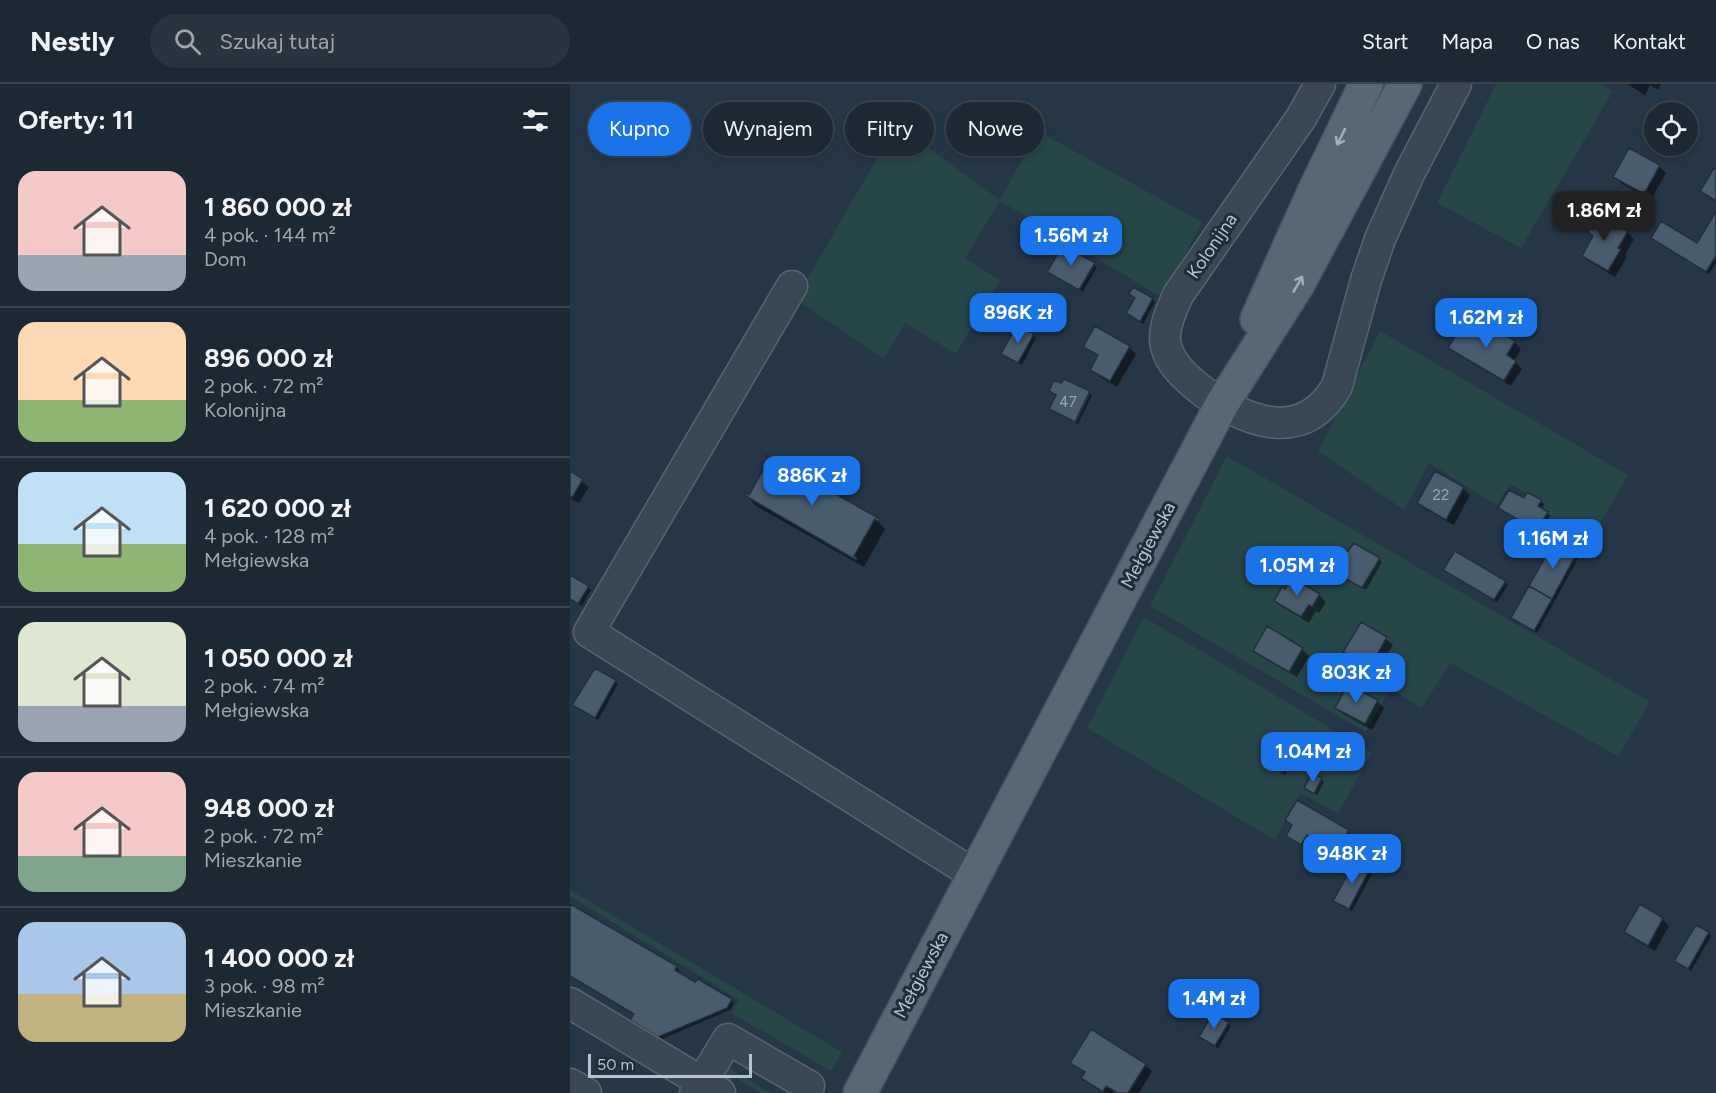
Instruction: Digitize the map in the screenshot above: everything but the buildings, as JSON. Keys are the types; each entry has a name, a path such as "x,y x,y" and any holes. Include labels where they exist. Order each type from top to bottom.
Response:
{"main road":[{"path":"1222,404 1286,254 1366,84"},
{"path":"1222,404 1298,284 1405,84"},
{"name":"Mełgiewska","path":"860,1093 1222,404"}],"street":[{"name":"Kolonijna","path":"1222,404 1192,383 1170,357 1165,340 1167,320 1178,295 1301,118 1320,84"},
{"path":"1222,404 1253,419 1286,422 1304,418 1317,411 1330,398 1342,375 1364,288 1380,239 1409,174 1456,84"},
{"path":"792,286 589,632 975,874"},
{"path":"570,1003 706,1089 728,1039 809,1086 805,1093"},
{"path":"570,1084 586,1093"}],"green space":[{"path":"1496,84 1601,84 1613,91 1521,248 1437,203"},
{"path":"1044,134 1202,222 1163,298 1000,201 965,258 1000,280 956,354 905,323 884,359 796,299 878,156 934,156 934,152 1000,200 1024,156 1044,156"},
{"path":"1380,331 1628,475 1577,563 1538,540 1550,521 1539,514 1544,504 1510,484 1496,505 1429,463 1404,510 1318,451"},
{"path":"1227,456 1650,702 1618,756 1450,663 1422,708 1390,689 1366,732 1150,606"},
{"path":"1144,617 1372,753 1338,813 1300,793 1275,840 1087,728"},
{"path":"570,890 842,1052 831,1071 731,1013 739,1000 570,896"},
{"path":"726,1066 771,1093 761,1093 734,1077 728,1086 723,1081 720,1070"}]}
